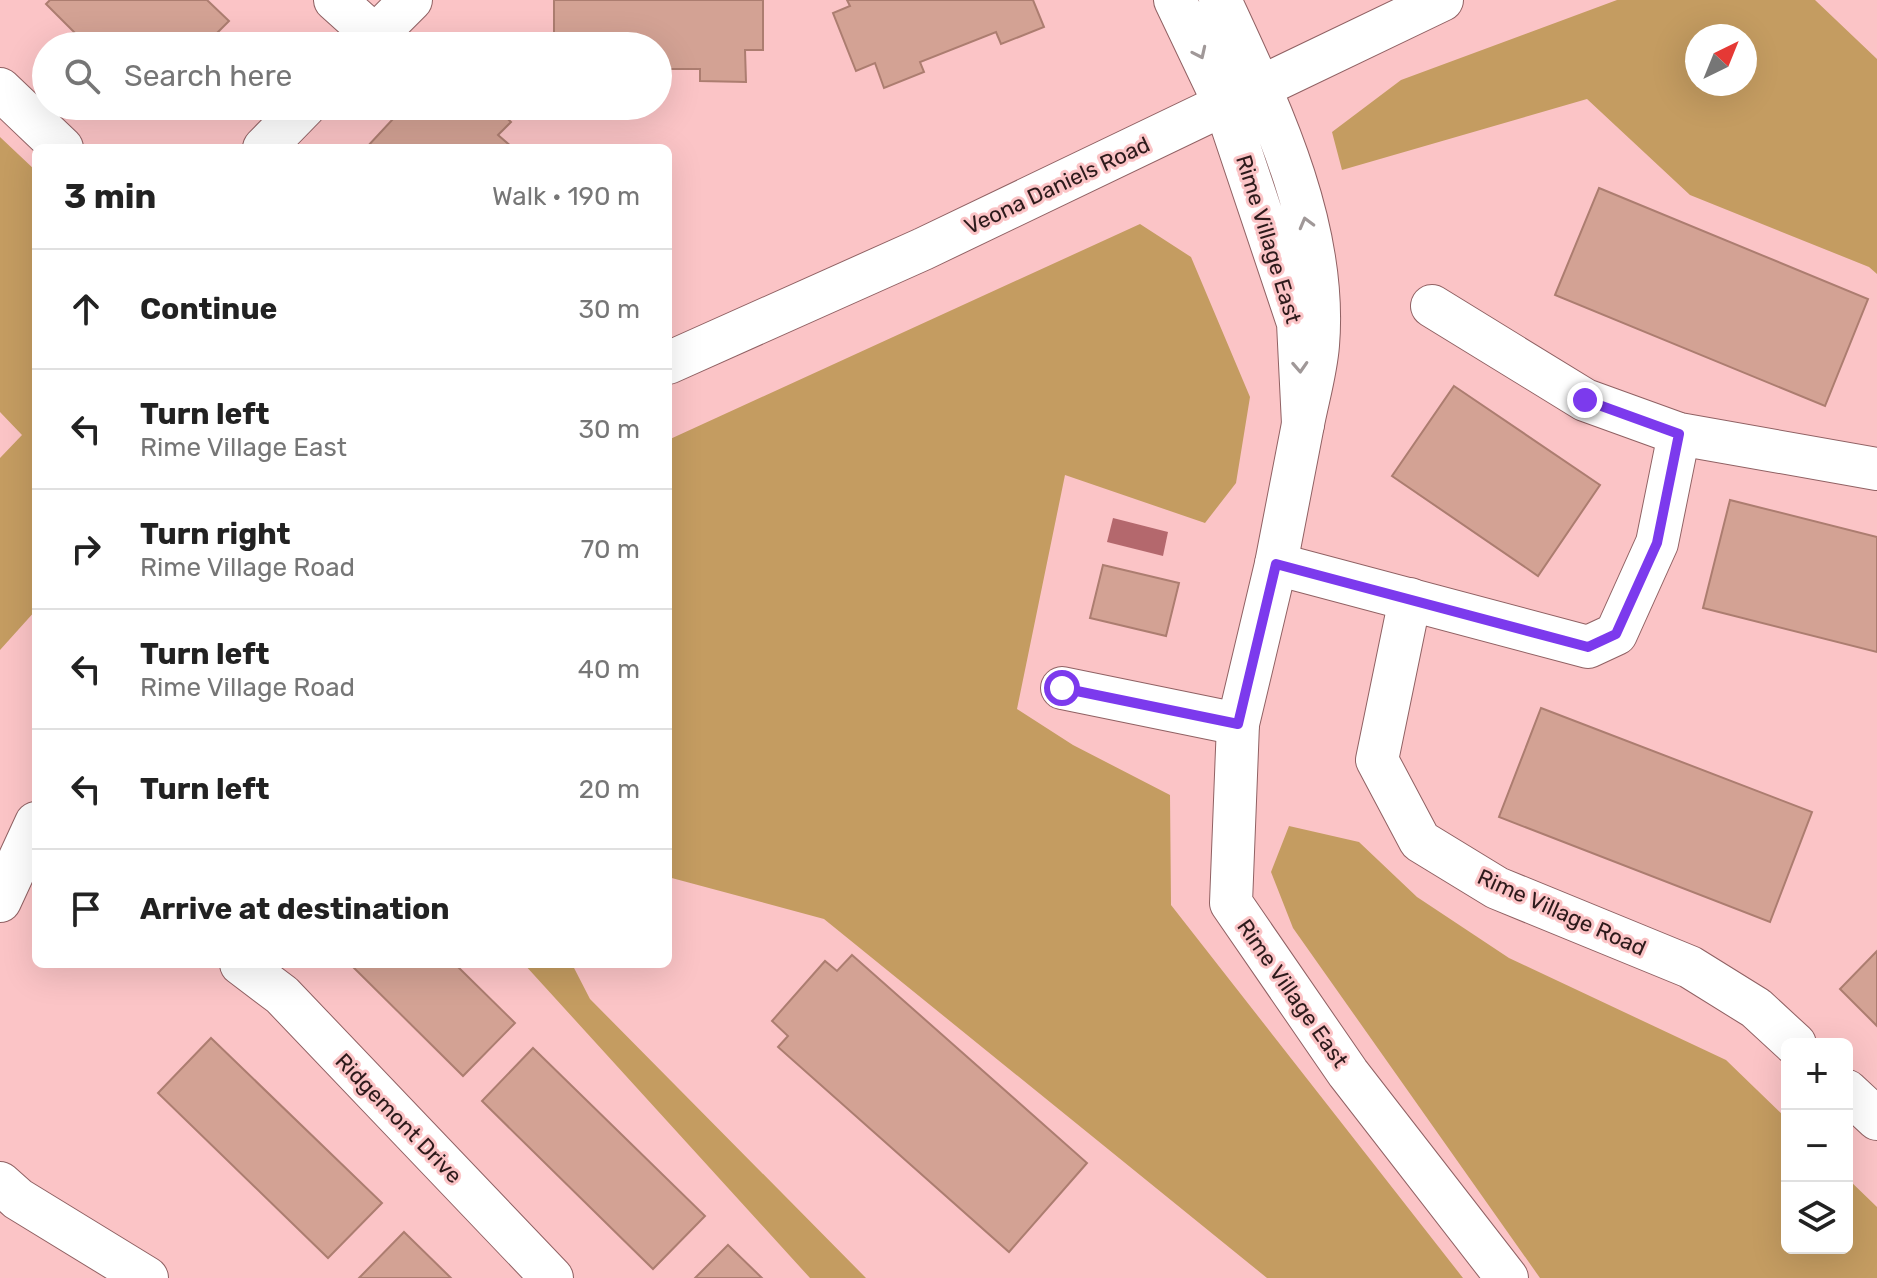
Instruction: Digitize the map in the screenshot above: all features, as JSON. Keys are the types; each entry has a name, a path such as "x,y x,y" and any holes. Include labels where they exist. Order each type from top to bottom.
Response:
{"street":[{"path":"335,0 362,32"},
{"path":"379,32 411,0"},
{"path":"1175,0 1243,96"},
{"path":"1220,0 1243,96"},
{"name":"Veona Daniels Road","path":"672,361 923,249 1442,0"},
{"path":"0,89 32,119"},
{"name":"Rime Village East","path":"1243,96 1298,323 1303,424 1276,564 1238,724 1231,903 1348,1073 1507,1278"},
{"path":"33,120 58,144"},
{"path":"268,144 291,120"},
{"path":"1432,306 1585,400 1679,434 1877,469"},
{"path":"1276,564 1588,647 1616,634 1657,543 1679,434"},
{"name":"Rime Village Road","path":"1410,599 1377,760 1420,841 1497,888 1690,967 1756,1008 1788,1038"},
{"path":"1062,688 1238,724"},
{"path":"0,901 32,832"},
{"name":"Ridgemont Drive","path":"246,968 282,995 552,1278"},
{"path":"1853,1097 1877,1119"},
{"path":"0,1183 18,1199 147,1278"}],"shaded area":[{"path":"1617,0 1815,0 1877,59 1877,274 1869,267 1690,195 1587,99 1342,170 1332,132 1401,80"},
{"path":"0,137 32,167 32,614 0,650 0,458 22,435 0,412"},
{"path":"1140,224 1191,257 1250,397 1236,483 1205,523 1065,475 1017,709 1073,745 1170,795 1171,905 1463,1278 1267,1278 824,919 672,878 672,438"},
{"path":"1113,518 1168,532 1163,556 1107,542"},
{"path":"1289,826 1359,842 1417,897 1509,958 1726,1060 1781,1113 1781,1254 1853,1254 1853,1184 1877,1207 1877,1278 1540,1278 1293,928 1271,872"},
{"path":"528,968 574,968 590,999 866,1278 810,1278"}],"building":[{"path":"50,0 207,0 229,21 218,32 74,32 46,4"},
{"path":"554,0 763,0 763,50 745,50 746,82 700,81 700,69 672,69 672,32 554,32"},
{"path":"847,0 1033,0 1044,27 1001,44 996,32 920,62 924,72 884,88 875,63 856,71 833,13 850,6"},
{"path":"392,120 511,122 498,135 508,144 370,144"},
{"path":"1599,188 1868,299 1825,406 1555,295"},
{"path":"1454,386 1600,485 1538,576 1392,476"},
{"path":"1730,500 1877,537 1877,652 1703,608"},
{"path":"1103,565 1179,583 1166,636 1090,618"},
{"path":"1541,708 1812,812 1770,922 1499,817"},
{"path":"1877,951 1877,1026 1840,989"},
{"path":"852,955 1087,1163 1009,1252 778,1047 788,1036 772,1021 825,961 837,971"},
{"path":"354,968 459,968 515,1023 463,1076"},
{"path":"211,1038 382,1203 328,1258 158,1093"},
{"path":"533,1048 705,1216 653,1269 482,1101"},
{"path":"404,1232 451,1278 359,1278"},
{"path":"728,1245 762,1278 695,1278"}],"route":[{"path":"1062,688 1238,724 1276,564 1588,647 1616,634 1657,543 1679,434 1585,400"}]}
